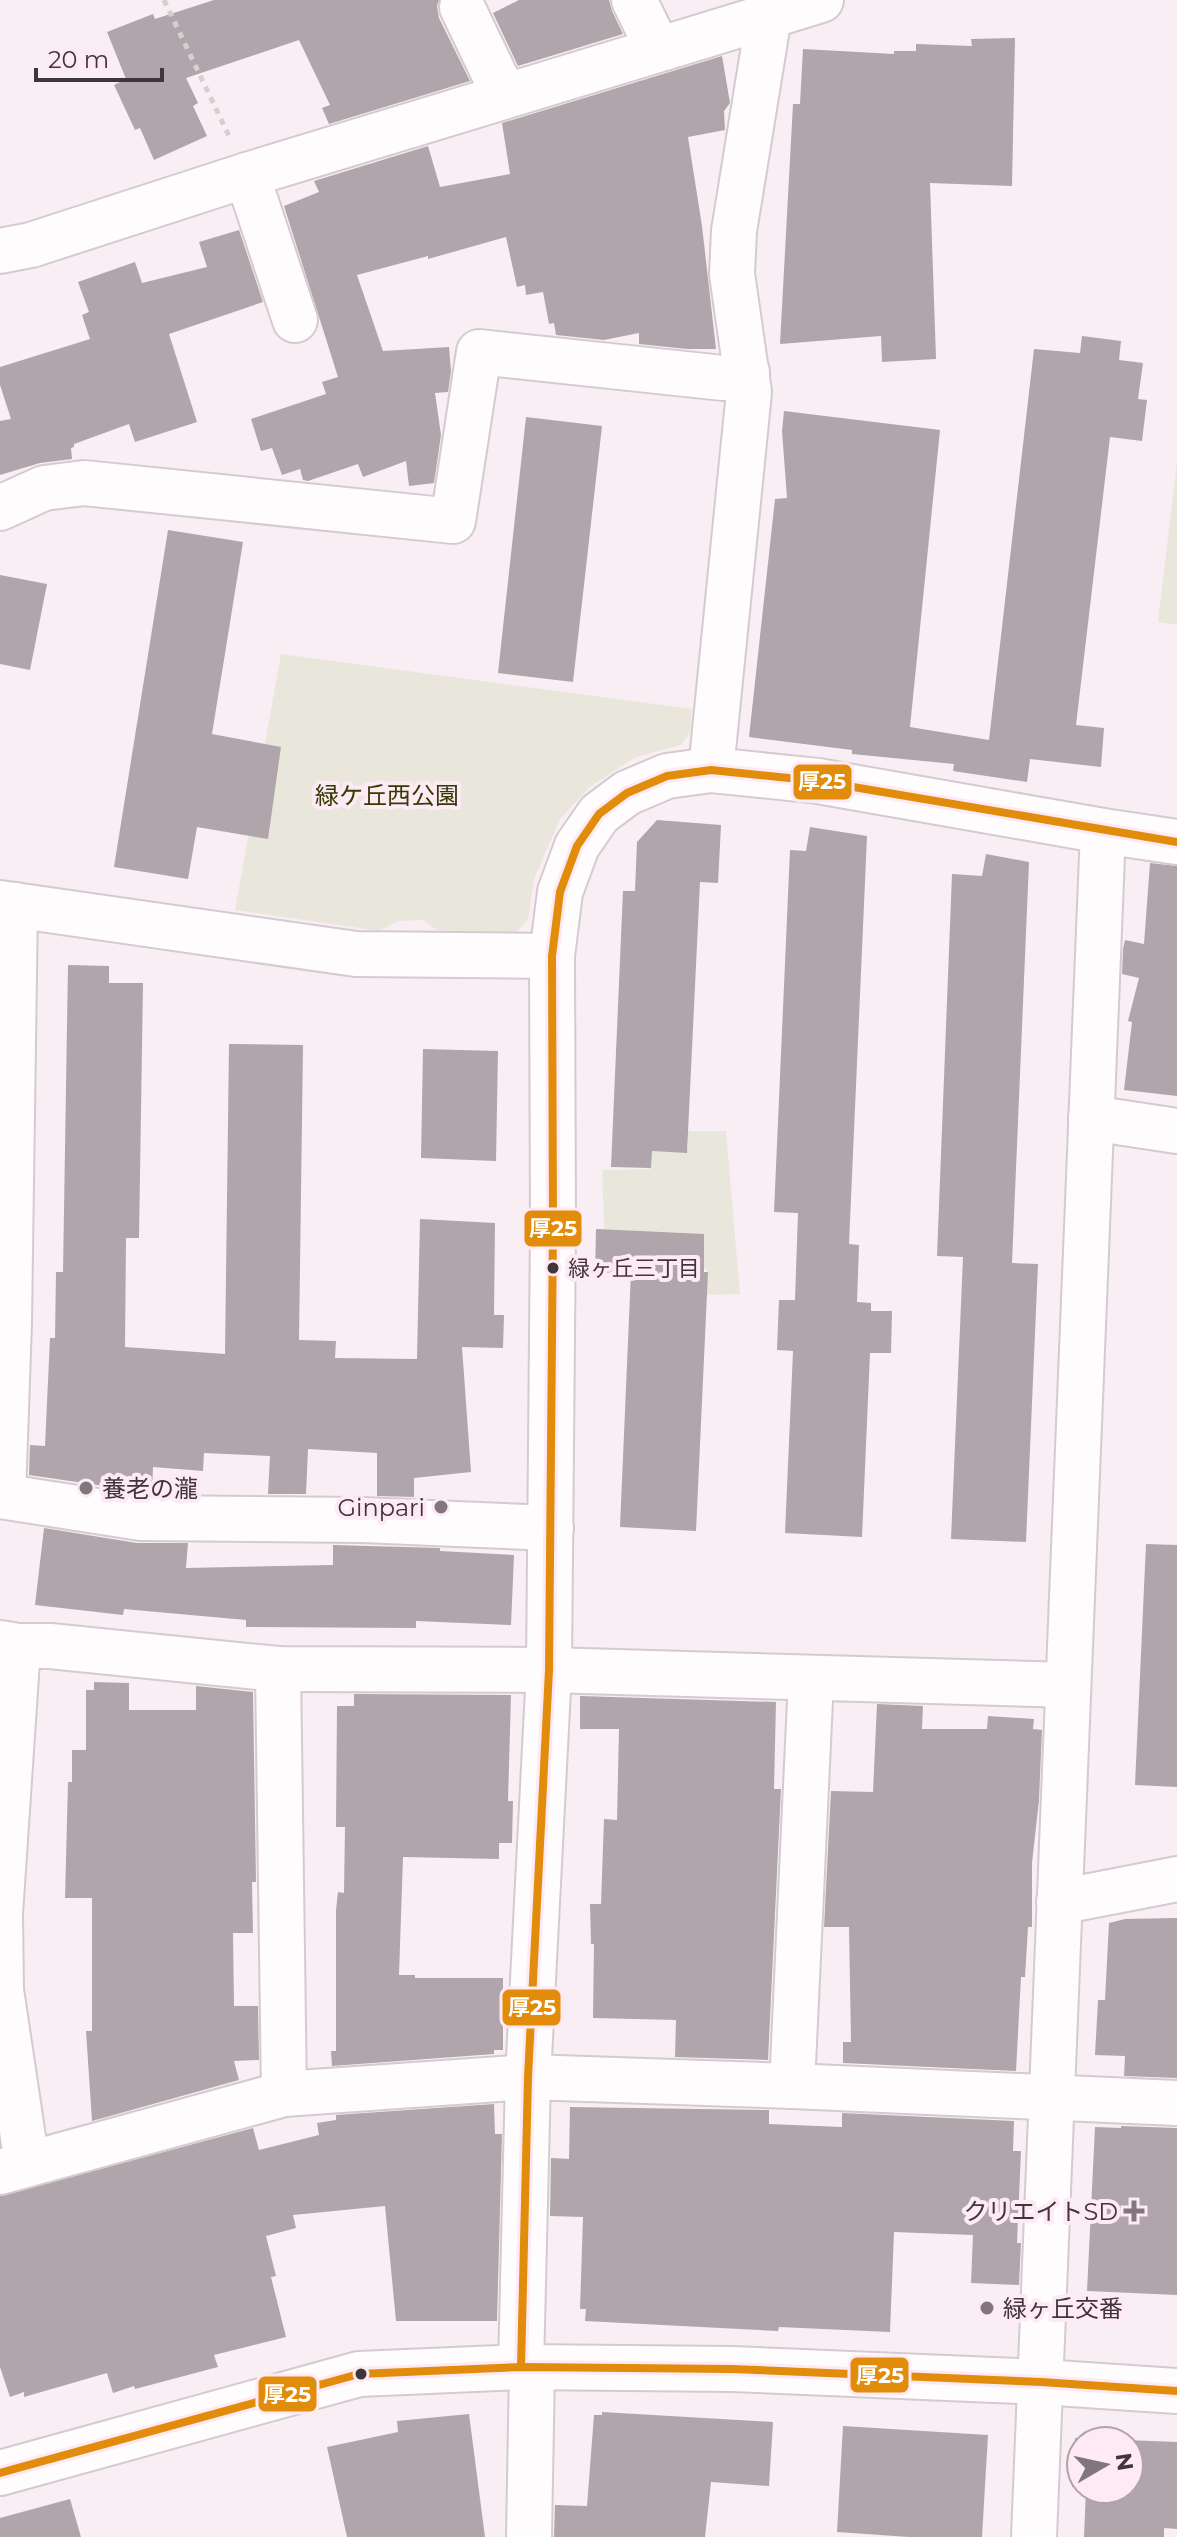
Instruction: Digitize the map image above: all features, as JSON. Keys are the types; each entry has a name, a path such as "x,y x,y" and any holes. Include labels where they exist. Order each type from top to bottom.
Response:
{"street":[{"path":"634,0 658,49"},
{"path":"0,251 31,245 658,49 770,8 821,0"},
{"path":"462,7 497,80 509,94"},
{"path":"711,770 749,392 732,274 734,231 770,8"},
{"path":"247,175 295,320"},
{"path":"0,508 44,488 84,483 453,521 479,352 723,378 747,372"},
{"path":"529,2537 528,2077 549,1670 552,956 560,892 577,846 599,814 627,793 667,776 711,770 833,783 1177,842"},
{"path":"1034,2537 1103,831"},
{"path":"551,1528 362,1520 141,1518 2,1496 7,904 356,954 552,956"},
{"path":"1091,1118 1177,1131"},
{"path":"1068,1685 549,1670 278,1669 9,1644 0,1914 1,1990 14,2168 284,2094 528,2077 1177,2103"},
{"path":"278,1669 284,2094"},
{"path":"792,2086 811,1679"},
{"path":"1059,1902 1177,1879"},
{"path":"0,2473 359,2374 527,2367 732,2369 1177,2391"}],"path":[{"path":"164,0 247,175"}],"green space":[{"path":"1177,462 1177,625 1158,622"},
{"name":"緑ケ丘西公園","path":"281,654 692,709 690,733 681,745 636,757 591,786 560,819 534,879 528,919 515,934 437,930 423,920 398,921 379,931 235,910"},
{"path":"688,1131 726,1131 740,1294 707,1295 707,1269 668,1267 605,1248 602,1170 650,1169 651,1151 688,1149"}],"building":[{"path":"214,0 439,0 439,18 470,81 329,124 322,108 330,105 299,40 186,78 198,103 193,106 207,136 154,160 140,128 135,130 114,85 126,79 107,32 153,14 155,19"},
{"path":"519,0 609,0 623,34 518,66 493,13"},
{"path":"1015,38 1012,186 930,183 936,359 882,362 881,336 780,344 793,104 800,104 803,49 894,54 894,51 916,51 916,44 972,46 971,39"},
{"path":"722,56 730,103 724,111 725,130 688,137 716,349 639,344 639,333 604,340 556,335 554,323 549,324 543,292 526,295 525,285 517,287 506,237 357,275 383,351 449,347 451,371 448,392 435,393 441,435 434,483 409,486 406,461 363,477 358,464 308,481 303,480 300,469 282,475 272,448 261,451 251,419 326,394 322,382 338,377 284,206 319,192 314,181 428,146 440,187 510,174 502,123"},
{"path":"239,230 263,302 169,334 197,422 135,442 129,424 74,444 71,448 72,459 40,463 0,475 0,421 11,419 0,385 0,367 90,339 82,315 89,312 78,282 135,262 142,283 207,267 199,242"},
{"path":"1082,336 1121,341 1119,360 1143,363 1138,399 1147,400 1142,441 1110,437 1076,725 1104,728 1101,767 1030,759 1027,782 953,771 954,764 852,754 852,750 749,737 775,499 787,498 782,431 784,411 940,430 910,727 989,740 1034,349 1080,353"},
{"path":"526,417 602,426 573,682 498,673"},
{"path":"168,530 243,542 212,734 281,747 268,839 197,827 188,879 114,867"},
{"path":"0,575 47,584 30,670 0,664"},
{"path":"657,820 721,825 718,883 700,882 687,1153 652,1151 651,1168 611,1167 623,891 635,891 637,842"},
{"path":"810,827 867,836 849,1244 859,1245 857,1302 871,1303 871,1311 892,1311 891,1353 870,1353 862,1537 785,1533 793,1351 777,1350 779,1300 795,1300 798,1213 774,1212 790,850 806,851"},
{"path":"986,854 1029,862 1012,1263 1038,1264 1026,1542 951,1539 963,1257 937,1256 952,874 982,876"},
{"path":"1150,863 1177,866 1177,1096 1124,1090 1132,1022 1128,1021 1139,978 1122,974 1123,949 1125,940 1144,944"},
{"path":"68,965 109,966 109,983 143,983 139,1238 126,1238 125,1347 225,1354 229,1044 303,1045 299,1340 336,1341 335,1358 417,1359 420,1219 495,1223 494,1315 504,1315 503,1348 462,1347 471,1472 414,1478 414,1497 377,1496 377,1453 308,1449 306,1494 268,1494 270,1456 204,1453 203,1471 153,1467 152,1493 29,1475 30,1445 45,1446 50,1338 55,1338 56,1272 63,1272"},
{"path":"423,1049 498,1051 496,1161 421,1158"},
{"path":"596,1229 704,1234 704,1272 708,1272 696,1531 620,1527 631,1272 595,1273"},
{"path":"44,1528 137,1543 188,1543 186,1568 333,1565 333,1545 440,1548 440,1551 514,1555 511,1625 416,1621 416,1628 246,1627 246,1620 124,1609 123,1615 35,1605"},
{"path":"1146,1544 1177,1545 1177,1787 1135,1785"},
{"path":"94,1682 129,1683 129,1710 196,1710 196,1686 253,1692 256,1882 252,1882 253,1933 233,1933 234,2006 258,2006 259,2060 234,2061 239,2080 92,2121 86,2031 92,2031 92,1898 65,1898 68,1782 72,1782 72,1750 86,1750 86,1690 94,1690"},
{"path":"354,1694 511,1695 508,1801 513,1801 512,1843 499,1843 499,1859 403,1857 399,1975 415,1975 415,1978 503,1978 503,2050 494,2050 494,2054 332,2066 331,2051 336,2051 336,1910 338,1892 344,1893 345,1827 336,1827 337,1706 354,1706"},
{"path":"580,1696 776,1702 774,1789 781,1789 768,2060 675,2057 676,2020 593,2018 594,1944 591,1944 590,1904 601,1904 604,1819 617,1820 619,1729 580,1729"},
{"path":"877,1704 923,1706 922,1729 987,1729 988,1716 1034,1719 1033,1729 1042,1730 1032,1863 1032,1927 1028,1927 1025,1977 1021,1977 1016,2071 843,2063 843,2042 851,2042 849,1927 824,1927 831,1791 873,1792"},
{"path":"1177,1918 1177,2078 1124,2076 1125,2056 1095,2055 1098,2000 1105,2000 1109,1923 1125,1919"},
{"path":"494,2104 495,2134 502,2134 497,2321 396,2321 385,2206 293,2215 296,2228 266,2236 276,2276 271,2277 286,2337 214,2355 218,2367 135,2389 134,2386 113,2393 107,2373 24,2397 24,2392 10,2397 0,2367 0,2196 253,2128 259,2150 319,2135 317,2123 336,2120 336,2115"},
{"path":"570,2107 769,2110 769,2124 842,2127 842,2113 1014,2121 1013,2151 1021,2151 1017,2243 1021,2243 1019,2285 971,2283 973,2235 894,2232 890,2332 779,2327 778,2331 585,2321 586,2309 580,2309 583,2217 550,2216 551,2158 569,2159"},
{"name":"クリエイトSD","path":"1095,2127 1177,2128 1177,2295 1087,2291"},
{"path":"602,2412 773,2422 769,2486 711,2482 705,2537 554,2537 555,2505 587,2506 594,2415 602,2415"},
{"path":"469,2414 485,2537 347,2537 327,2447 398,2432 397,2421"},
{"path":"843,2426 988,2435 982,2537 909,2537 837,2532"},
{"path":"1145,2441 1177,2442 1177,2529 1164,2528 1164,2537 1084,2537 1085,2505 1145,2505"},
{"path":"70,2499 81,2537 0,2537 0,2518"}],"transit line":[{"name":"厚25","path":"521,2367 528,2077 549,1670 552,956 560,892 577,846 599,814 627,793 667,776 711,770 818,781 1177,842"},
{"name":"厚25","path":"0,2473 359,2374 521,2367 732,2369 1177,2391"}],"place":[{"name":"緑ヶ丘三丁目","path":"553,1268"},
{"name":"養老の瀧","path":"86,1488"},
{"name":"Ginpari","path":"441,1507"},
{"name":"クリエイトSD","path":"1134,2211"},
{"name":"緑ヶ丘交番","path":"987,2308"}]}
